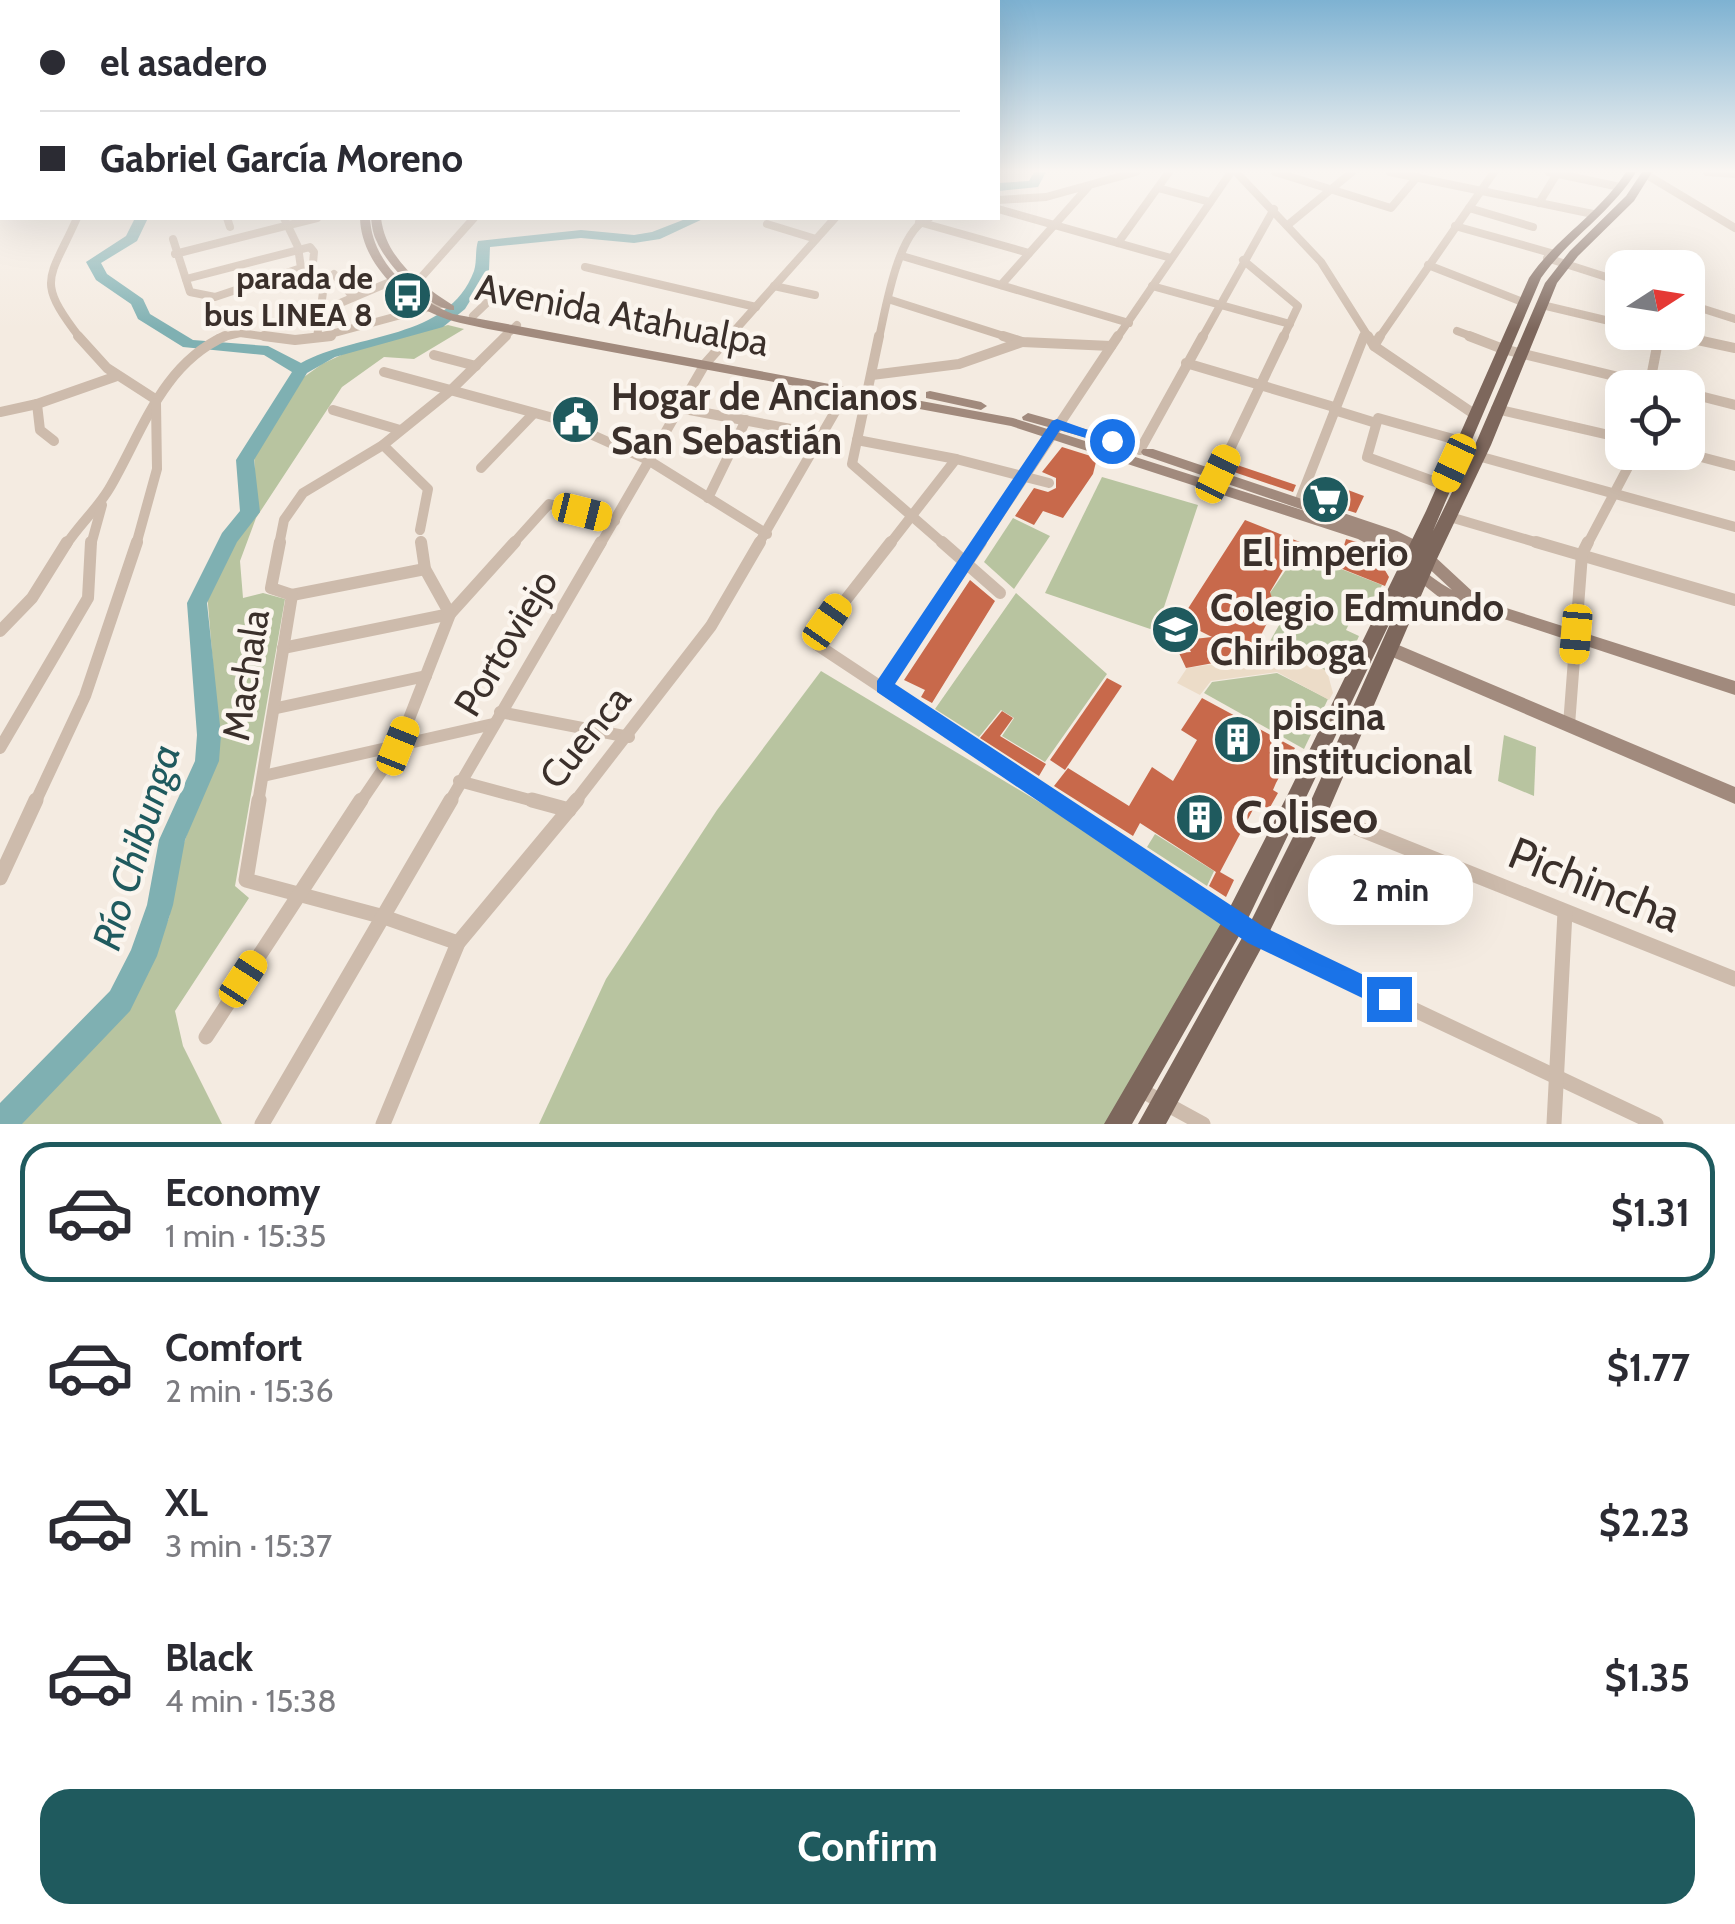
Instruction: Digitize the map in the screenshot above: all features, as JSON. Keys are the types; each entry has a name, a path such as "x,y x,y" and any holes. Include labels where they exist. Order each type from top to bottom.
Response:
{"main road":[{"name":"Avenida Atahualpa","path":"365,224 364,231 378,260 398,280 439,307 470,317 868,384 1140,450 1299,502 1417,562"},
{"name":"Avenida Atahualpa","path":"376,224 390,256 412,287"},
{"path":"1118,1124 1316,812 1388,648 1444,484 1503,348 1525,303 1554,258 1584,224"},
{"path":"1150,1124 1245,928 1296,801 1417,562 1450,518 1542,305 1554,258 1594,224"},
{"name":"Avenida Atahualpa","path":"709,360 847,390 868,384"},
{"name":"Avenida Atahualpa","path":"1054,429 1386,544 1417,562"},
{"path":"1417,562 1479,605 1735,688"},
{"path":"1388,648 1735,796"}],"street":[{"path":"74,224 50,278 49,294 89,350 126,386 155,399"},
{"path":"174,254 276,224"},
{"path":"173,239 174,254 190,292 210,298 295,274 302,263 286,224"},
{"path":"412,287 468,224"},
{"path":"768,224 816,239"},
{"name":"Portoviejo","path":"262,1124 459,781 709,360 829,224"},
{"path":"921,224 902,256 868,384 852,464 1000,592"},
{"path":"938,224 1029,253"},
{"path":"1118,243 1131,224"},
{"path":"884,686 1194,224"},
{"path":"1140,450 1265,224"},
{"path":"1290,224 1322,262 1374,346 1474,414"},
{"path":"1528,224 1533,226"},
{"path":"1001,285 1054,225 1170,258"},
{"path":"1374,346 1455,226 1605,276"},
{"path":"186,279 298,246 310,247 314,252 312,274 323,292 317,338"},
{"path":"902,256 1129,323"},
{"path":"1218,474 1298,304 1243,260"},
{"path":"1428,265 1525,303"},
{"path":"585,267 756,307"},
{"path":"334,274 354,297"},
{"path":"338,304 398,280"},
{"path":"774,286 815,295"},
{"path":"1152,286 1290,324"},
{"path":"470,317 495,296"},
{"path":"890,300 1022,342 1110,346"},
{"path":"1542,305 1605,320"},
{"path":"0,748 88,598 92,532 107,492 155,399 195,355 217,338 246,330 290,340 317,338 439,307"},
{"path":"1705,309 1735,319"},
{"name":"Machala","path":"458,943 384,917 246,880 277,708 292,595 271,588 284,520 294,502 344,465 382,445 451,390 515,327"},
{"path":"1456,331 1520,353 1605,375"},
{"path":"1299,502 1365,333"},
{"path":"868,384 959,364 1022,342"},
{"path":"1705,342 1735,348"},
{"path":"434,354 476,366"},
{"path":"1186,363 1464,442"},
{"path":"384,372 557,419 648,460 767,534"},
{"path":"0,412 37,404 116,376"},
{"name":"Cuenca","path":"383,1124 458,943 629,737 710,626 767,534 847,390"},
{"path":"1705,397 1735,404"},
{"path":"0,878 85,696 149,506 157,469 155,399"},
{"path":"37,404 40,430 54,441"},
{"path":"680,408 823,435"},
{"path":"332,410 400,430"},
{"path":"1496,410 1605,434"},
{"path":"481,468 534,412"},
{"path":"708,498 746,420"},
{"path":"1377,420 1367,457 1444,484"},
{"path":"857,440 956,459 1049,483"},
{"path":"382,445 428,488 421,535 425,568 450,614"},
{"path":"1478,456 1735,528"},
{"path":"1705,458 1735,466"},
{"path":"956,459 909,514 814,642 1245,928 1656,1124"},
{"path":"1569,725 1582,554 1626,470"},
{"path":"0,631 45,584 72,535 107,492"},
{"path":"206,1037 298,892 398,746 450,614 549,504 615,521"},
{"path":"1450,518 1735,600"},
{"path":"292,595 425,568"},
{"path":"283,648 450,614"},
{"path":"277,708 426,676"},
{"path":"263,776 398,746 497,718 577,724 629,737"},
{"path":"459,781 569,810"},
{"name":"Pichincha","path":"1316,812 1735,979"},
{"path":"1554,1124 1565,912"},
{"path":"1138,1088 1203,1124"}],"green space":[{"path":"448,325 464,329 414,359 384,357 342,387 256,518 240,561 243,598 263,593 285,599 235,886 249,898 175,1011 183,1046 222,1124 6,1124 90,1048 136,990 169,918 180,854 208,775 218,726 207,592 256,496 254,455 304,377 322,364 354,349"},
{"path":"1102,477 1198,505 1156,631 1045,593"},
{"path":"1013,518 1050,536 1014,589 984,562"},
{"path":"1290,549 1382,585 1369,613 1357,608 1346,630 1359,636 1351,654 1335,652 1326,671 1269,643 1287,611 1274,604 1270,593 1294,558"},
{"path":"1016,593 1107,674 1045,762 1002,736 1014,718 1001,710 979,737 935,709"},
{"path":"821,671 1229,916 1107,1124 539,1124 606,979 717,810"},
{"path":"1277,673 1328,699 1304,749 1204,693 1212,682"},
{"path":"1504,735 1536,747 1534,796 1498,781"},
{"path":"1155,834 1214,871 1207,886 1147,847"}],"shaded area":[{"path":"1265,641 1327,671 1333,693 1329,700 1277,672 1211,681 1200,695 1177,683 1187,668 1269,656 1261,648"}],"building":[{"path":"1062,447 1097,458 1093,474 1063,518 1043,511 1034,525 1015,516 1034,488 1048,492 1056,488 1056,478 1042,472"},
{"path":"1234,464 1296,485 1293,492 1231,471"},
{"path":"1315,490 1343,500 1348,490 1364,496 1356,513 1312,499"},
{"path":"1245,520 1332,555 1334,550 1342,552 1346,539 1357,542 1377,557 1389,577 1385,586 1295,550 1270,592 1275,607 1281,609 1273,624 1268,621 1254,649 1238,641 1228,656 1230,660 1186,668 1179,653 1191,652 1185,640 1212,637 1180,621"},
{"path":"970,580 995,601 932,703 921,697 925,690 904,680"},
{"path":"1107,678 1122,686 1065,770 1050,760"},
{"path":"1202,698 1295,748 1273,790 1278,793 1269,809 1257,802 1220,872 1234,880 1226,897 1209,886 1216,872 1140,823 1133,836 1054,786 1068,768 1129,806 1152,767 1173,781 1197,740 1181,730"},
{"path":"1002,711 1013,718 1000,736 1046,764 1039,776 980,738"}],"waterway":[{"path":"138,224 132,238 93,262 101,277 138,302 143,316 189,344 268,351 301,370"},
{"name":"Río Chibunga","path":"301,370 329,354 438,324 460,306 482,270 483,244 581,234 634,239 655,236 683,224"},
{"name":"Río Chibunga","path":"1,1124 120,1001 143,956 160,905 172,840 207,761 209,735 197,603 229,538 250,512 245,460 301,370"}],"place":[{"name":"parada de bus LINEA 8","path":"408,296"},
{"name":"Hogar de Ancianos San Sebastián","path":"576,419"},
{"name":"El imperio","path":"1325,499"},
{"name":"Colegio Edmundo Chiriboga","path":"1175,630"},
{"name":"piscina institucional","path":"1237,739"},
{"name":"Coliseo","path":"1200,817"}],"route":[{"path":"1112,441 1057,424 884,686 1256,935 1389,999"}]}
